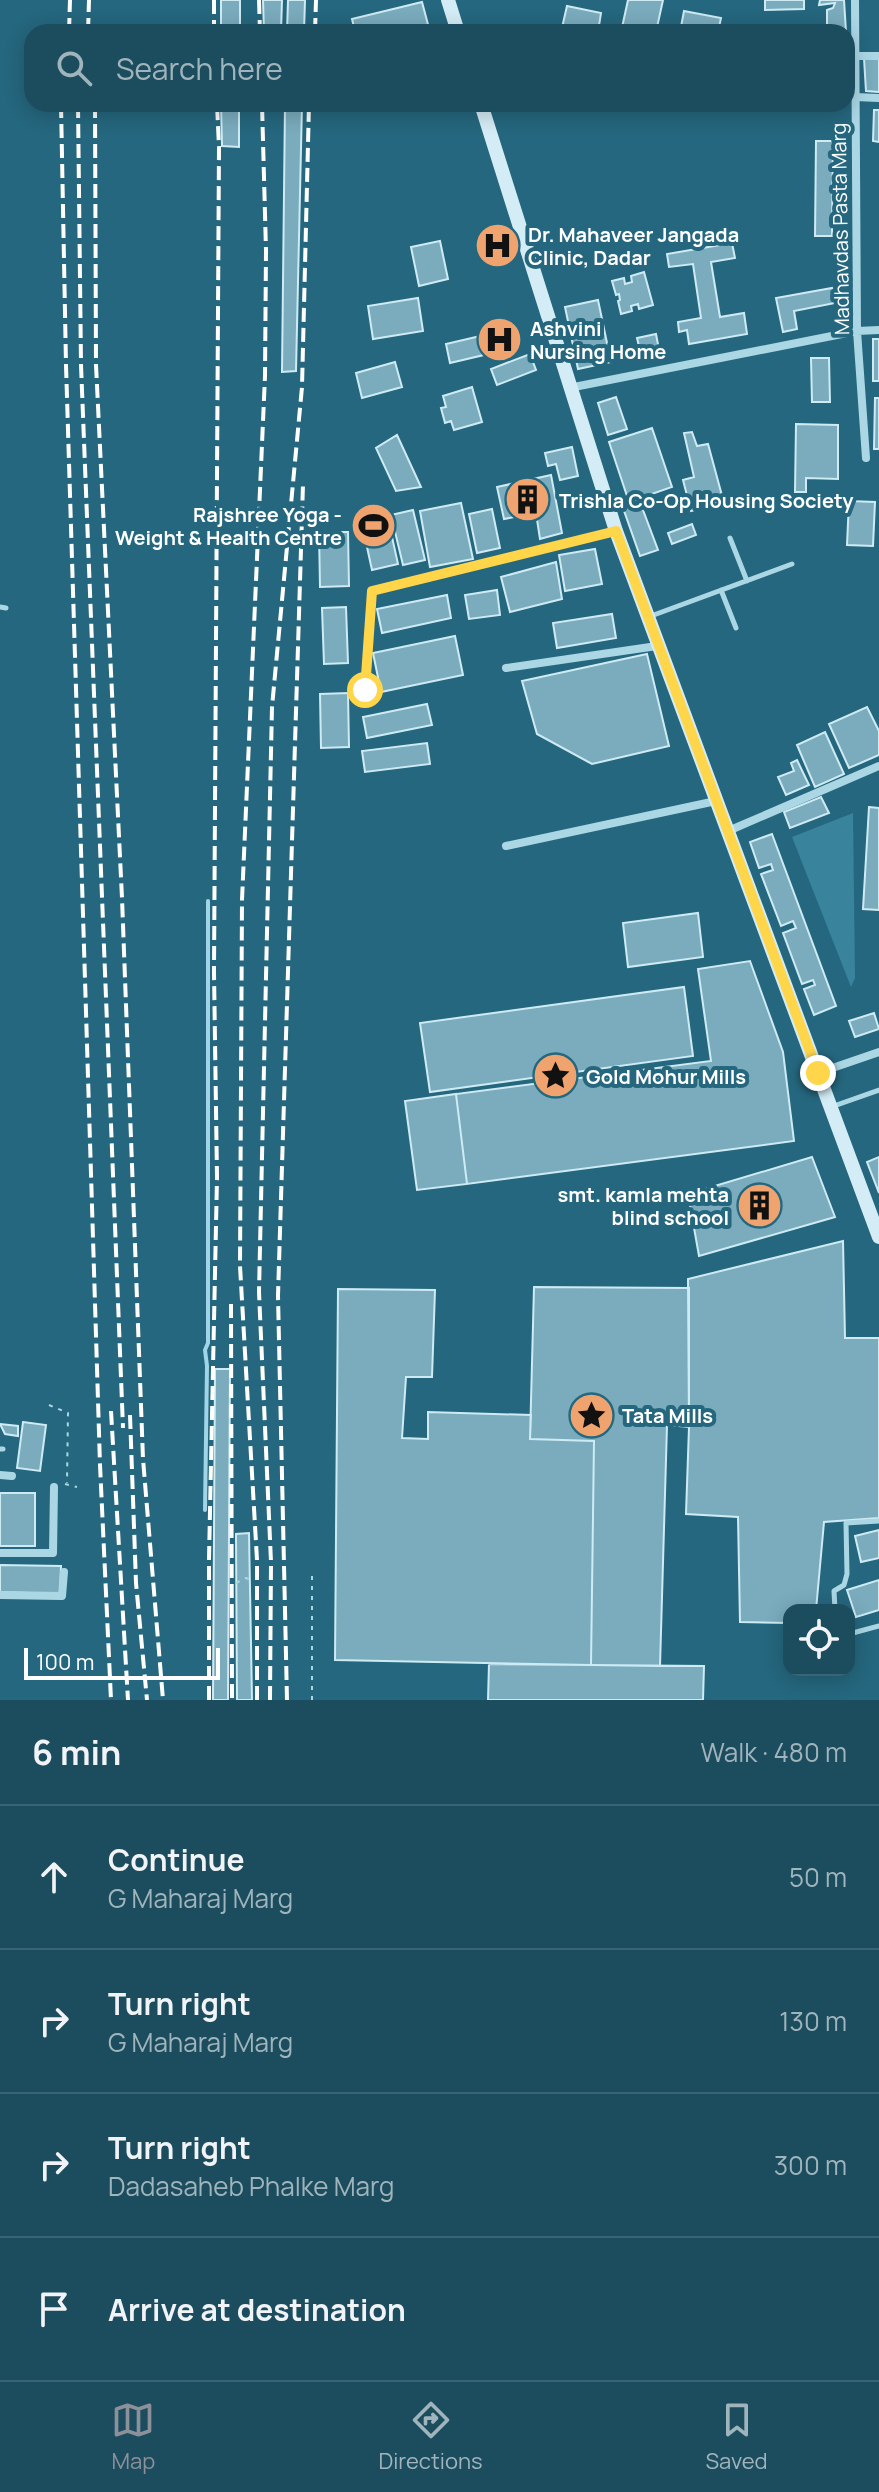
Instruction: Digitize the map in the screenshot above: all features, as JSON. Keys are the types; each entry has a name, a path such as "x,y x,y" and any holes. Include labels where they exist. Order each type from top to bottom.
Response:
{"street":[{"path":"448,0 456,24"},
{"name":"Madhavdas Pasta Marg","path":"855,0 857,331 866,458"},
{"path":"855,56 879,56"},
{"path":"855,97 879,98"},
{"path":"483,112 616,531 879,1237"},
{"path":"569,388 857,331 879,330"},
{"path":"365,690 372,591 616,531"},
{"path":"506,668 657,646"},
{"path":"728,831 879,766"},
{"path":"506,846 716,801"},
{"path":"818,1073 879,1052"},
{"path":"0,1475 12,1476"},
{"path":"0,1553 53,1553 54,1487"},
{"path":"0,1595 62,1596 64,1572"}],"lane":[{"path":"730,538 747,581"},
{"path":"647,617 792,564"},
{"path":"721,590 736,628"},
{"path":"831,1107 879,1090"},
{"path":"835,1604 834,1591 844,1585 847,1574 846,1523 879,1521"},
{"path":"855,1632 879,1626"}],"path":[{"path":"49,1405 68,1413 67,1484"},
{"path":"312,1576 312,1700"},
{"path":"236,1583 246,1578 251,1580"}],"shaded area":[{"path":"853,813 855,978 851,987 792,837"}],"building":[{"path":"221,0 240,0 240,24 221,24"},
{"path":"263,0 282,0 281,24 264,24"},
{"path":"288,0 305,0 304,24 287,24"},
{"path":"628,0 663,0 658,24 623,24"},
{"path":"765,0 804,0 804,9 765,10"},
{"path":"820,0 844,0 846,24 827,24 827,10 833,8 835,3 819,5"},
{"path":"422,2 428,24 353,24 352,19"},
{"path":"567,6 601,13 599,24 563,24"},
{"path":"684,11 721,18 720,24 682,24"},
{"path":"864,58 879,59 879,92 866,91"},
{"path":"874,110 879,110 879,142 873,141"},
{"path":"221,112 239,112 239,147 222,146"},
{"path":"285,112 302,112 296,371 282,372"},
{"path":"816,141 833,141 832,236 815,236"},
{"path":"440,241 448,279 419,286 411,247"},
{"path":"732,243 735,258 711,262 720,317 744,313 747,334 689,344 687,330 679,332 678,322 701,318 693,264 669,267 667,254"},
{"path":"644,272 653,305 639,309 638,304 631,306 632,311 621,314 619,294 616,295 612,281 624,278 625,284 632,282 631,276"},
{"path":"832,288 835,303 794,311 797,329 783,332 776,298"},
{"path":"418,298 423,331 373,339 368,306"},
{"path":"598,300 611,362 578,369 565,307"},
{"path":"514,328 518,347 450,363 446,344"},
{"path":"656,334 660,355 642,359 637,338"},
{"path":"873,339 879,339 879,381 873,381"},
{"path":"530,354 536,370 497,385 491,369"},
{"path":"811,358 829,358 830,402 812,402"},
{"path":"395,362 402,387 362,398 356,373"},
{"path":"472,387 482,422 454,430 451,421 445,423 441,408 446,407 443,396"},
{"path":"616,397 627,429 608,435 598,403"},
{"path":"875,398 879,398 879,449 874,449"},
{"path":"796,424 838,425 838,479 806,478 806,492 795,492"},
{"path":"652,428 672,487 629,502 609,442"},
{"path":"692,432 697,446 708,444 724,503 691,511 683,480 694,477 684,433"},
{"path":"397,435 421,487 396,491 376,448"},
{"path":"572,447 578,476 560,480 556,464 548,466 545,453"},
{"name":"Trishla Co-Op Housing Society","path":"551,475 562,533 540,539 536,513 504,519 497,487"},
{"path":"849,501 875,502 873,546 847,545"},
{"path":"640,502 658,550 640,556 623,508"},
{"path":"461,503 473,559 430,567 420,511"},
{"path":"492,509 500,548 477,553 469,514"},
{"path":"386,510 398,564 372,570 360,515"},
{"path":"413,510 425,560 403,565 391,515"},
{"path":"692,524 696,535 672,544 668,533"},
{"path":"319,532 348,532 349,586 320,587"},
{"path":"595,549 602,584 565,591 559,555"},
{"path":"556,562 562,599 510,612 501,577"},
{"path":"497,590 500,615 469,619 465,595"},
{"path":"447,595 451,618 382,633 377,609"},
{"path":"346,607 348,663 324,664 322,608"},
{"path":"612,614 616,638 557,648 553,623"},
{"path":"455,636 463,675 381,692 373,653"},
{"path":"647,654 669,746 592,764 537,734 522,681"},
{"path":"348,693 349,747 321,748 320,694"},
{"path":"427,704 432,725 367,738 363,717"},
{"path":"867,707 879,731 879,755 849,768 829,724"},
{"path":"825,732 844,774 815,787 797,745"},
{"path":"427,743 430,764 365,772 362,751"},
{"path":"797,760 809,785 786,795 778,777 794,771 791,763"},
{"path":"821,797 829,813 790,828 784,812"},
{"path":"869,807 879,808 879,910 863,909"},
{"path":"772,834 836,1006 814,1015 804,989 815,985 813,980 802,984 783,933 796,928 793,921 781,926 761,874 773,870 771,864 759,868 750,842"},
{"path":"698,913 703,957 628,967 623,923"},
{"path":"750,961 783,1052 794,1141 467,1184 456,1094 711,1061 698,969"},
{"path":"684,987 693,1056 430,1092 420,1023"},
{"path":"874,1013 879,1029 855,1037 849,1021"},
{"path":"456,1094 467,1184 417,1190 405,1101"},
{"name":"smt. kamla mehta blind school","path":"812,1157 835,1217 699,1256 688,1194"},
{"path":"879,1157 879,1193 867,1162"},
{"path":"843,1241 845,1338 879,1338 879,1518 824,1522 817,1604 783,1604 783,1623 740,1622 738,1517 686,1514 688,1279"},
{"path":"534,1287 689,1288 689,1427 667,1425 660,1666 591,1665 594,1441 530,1439"},
{"path":"338,1289 435,1290 432,1377 406,1377 402,1438 428,1439 428,1412 531,1415 530,1439 594,1441 591,1665 335,1660"},
{"path":"215,1369 230,1369 228,1700 213,1700"},
{"path":"23,1422 46,1425 40,1471 17,1468"},
{"path":"0,1424 18,1426 18,1436 5,1434"},
{"path":"0,1493 35,1493 35,1546 0,1546"},
{"path":"879,1530 879,1558 861,1562 855,1536"},
{"path":"249,1533 252,1700 237,1700 236,1534"},
{"path":"0,1565 61,1566 60,1594 0,1592"},
{"path":"879,1580 879,1610 856,1617 855,1604 852,1604 847,1590"},
{"path":"489,1664 704,1666 703,1700 488,1700"}],"waterway":[{"path":"205,1510 208,901"}],"railway":[{"path":"69,24 70,0"},
{"path":"88,24 89,0"},
{"path":"214,0 214,24"},
{"path":"259,0 260,24"},
{"path":"315,24 316,0"},
{"path":"61,112 66,365 100,1465 111,1700"},
{"path":"78,112 81,365 123,1428"},
{"path":"95,112 96,365 122,898 143,1459 163,1700"},
{"path":"209,1700 217,1178 214,972 217,112"},
{"path":"257,1700 257,1560 240,1266 242,900 265,376 262,112"},
{"path":"270,1700 271,1562 259,1292 272,707 302,387 309,112"},
{"path":"287,1700 278,1296 303,484"},
{"path":"231,1304 232,1700"},
{"path":"111,1411 128,1700"},
{"path":"130,1415 136,1583 147,1700"}],"place":[{"name":"Dr. Mahaveer Jangada Clinic, Dadar","path":"497,246"},
{"name":"Ashvini Nursing Home","path":"499,340"},
{"name":"Trishla Co-Op Housing Society","path":"528,500"},
{"name":"Rajshree Yoga - Weight & Health Centre","path":"373,525"},
{"name":"Gold Mohur Mills","path":"555,1076"},
{"name":"smt. kamla mehta blind school","path":"760,1206"},
{"name":"Tata Mills","path":"591,1415"}],"route":[{"path":"365,690 372,591 616,531 818,1073"}]}
